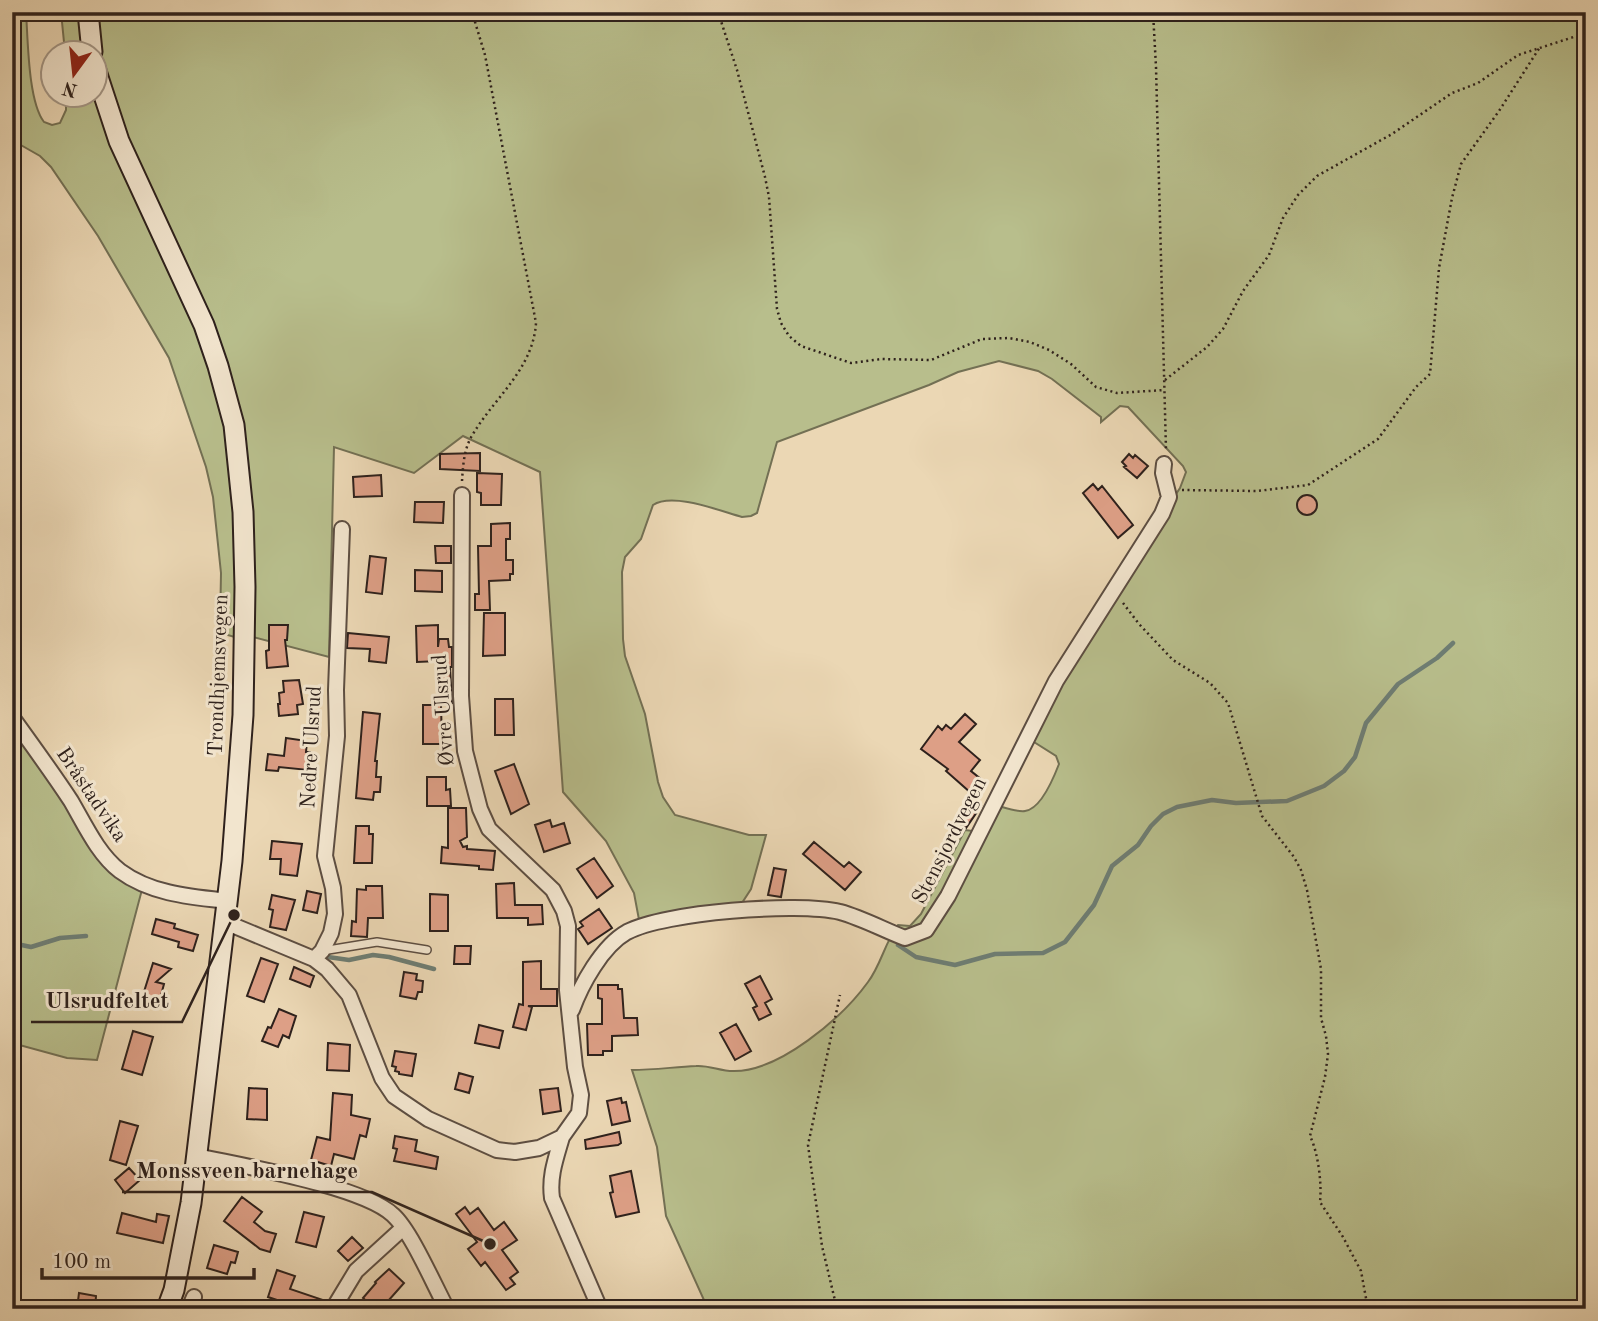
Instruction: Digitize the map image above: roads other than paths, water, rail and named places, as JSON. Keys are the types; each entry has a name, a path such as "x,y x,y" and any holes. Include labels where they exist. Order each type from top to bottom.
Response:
{"main road":[{"path":"88,12 91,38"},
{"name":"Trondhjemsvegen","path":"108,108 119,141 204,325 218,366 234,425 243,512 243,715 228,901 191,1203 174,1290 167,1309"}],"street":[{"name":"Stensjordvegen","path":"600,1309 552,1198 551,1176 562,1137 579,1113 581,1095 575,1068 570,1015 580,987 611,945 626,933 649,924 715,913 788,908 841,912 905,938 926,930 976,845 997,796 1056,681 1162,514 1169,497 1163,473 1164,464"},
{"name":"Øvre Ulsrud","path":"462,495 461,689 465,751 480,809 489,829 553,890 562,906 568,927 567,990 570,1015"},
{"name":"Nedre Ulsrud","path":"318,955 331,933 335,914 333,888 325,856 337,736 336,678 342,529"},
{"name":"Bråstadvika","path":"12,717 55,776 102,852 118,870 141,883 162,890 228,901"},
{"path":"225,922 318,955 349,995 382,1078 394,1096 428,1119 497,1150 515,1152 539,1148 562,1137"},
{"path":"197,1156 338,1189 365,1199 392,1214 403,1227 447,1309"},
{"path":"333,1309 356,1270 403,1227"}],"lane":[{"path":"318,955 377,942 427,950"}],"waterway":[{"path":"898,945 916,957 955,965 995,954 1043,953 1065,942 1094,905 1112,866 1138,845 1163,814 1177,807 1212,800 1236,803 1287,801 1324,786 1344,771 1355,757 1366,723 1398,684 1437,658 1453,643"},
{"path":"12,943 31,947 60,938 86,936"},
{"path":"328,957 349,960 373,955 434,969"}],"place":[{"name":"Ulsrudfeltet","path":"234,915"},
{"name":"Monssveen barnehage","path":"490,1244"}]}
